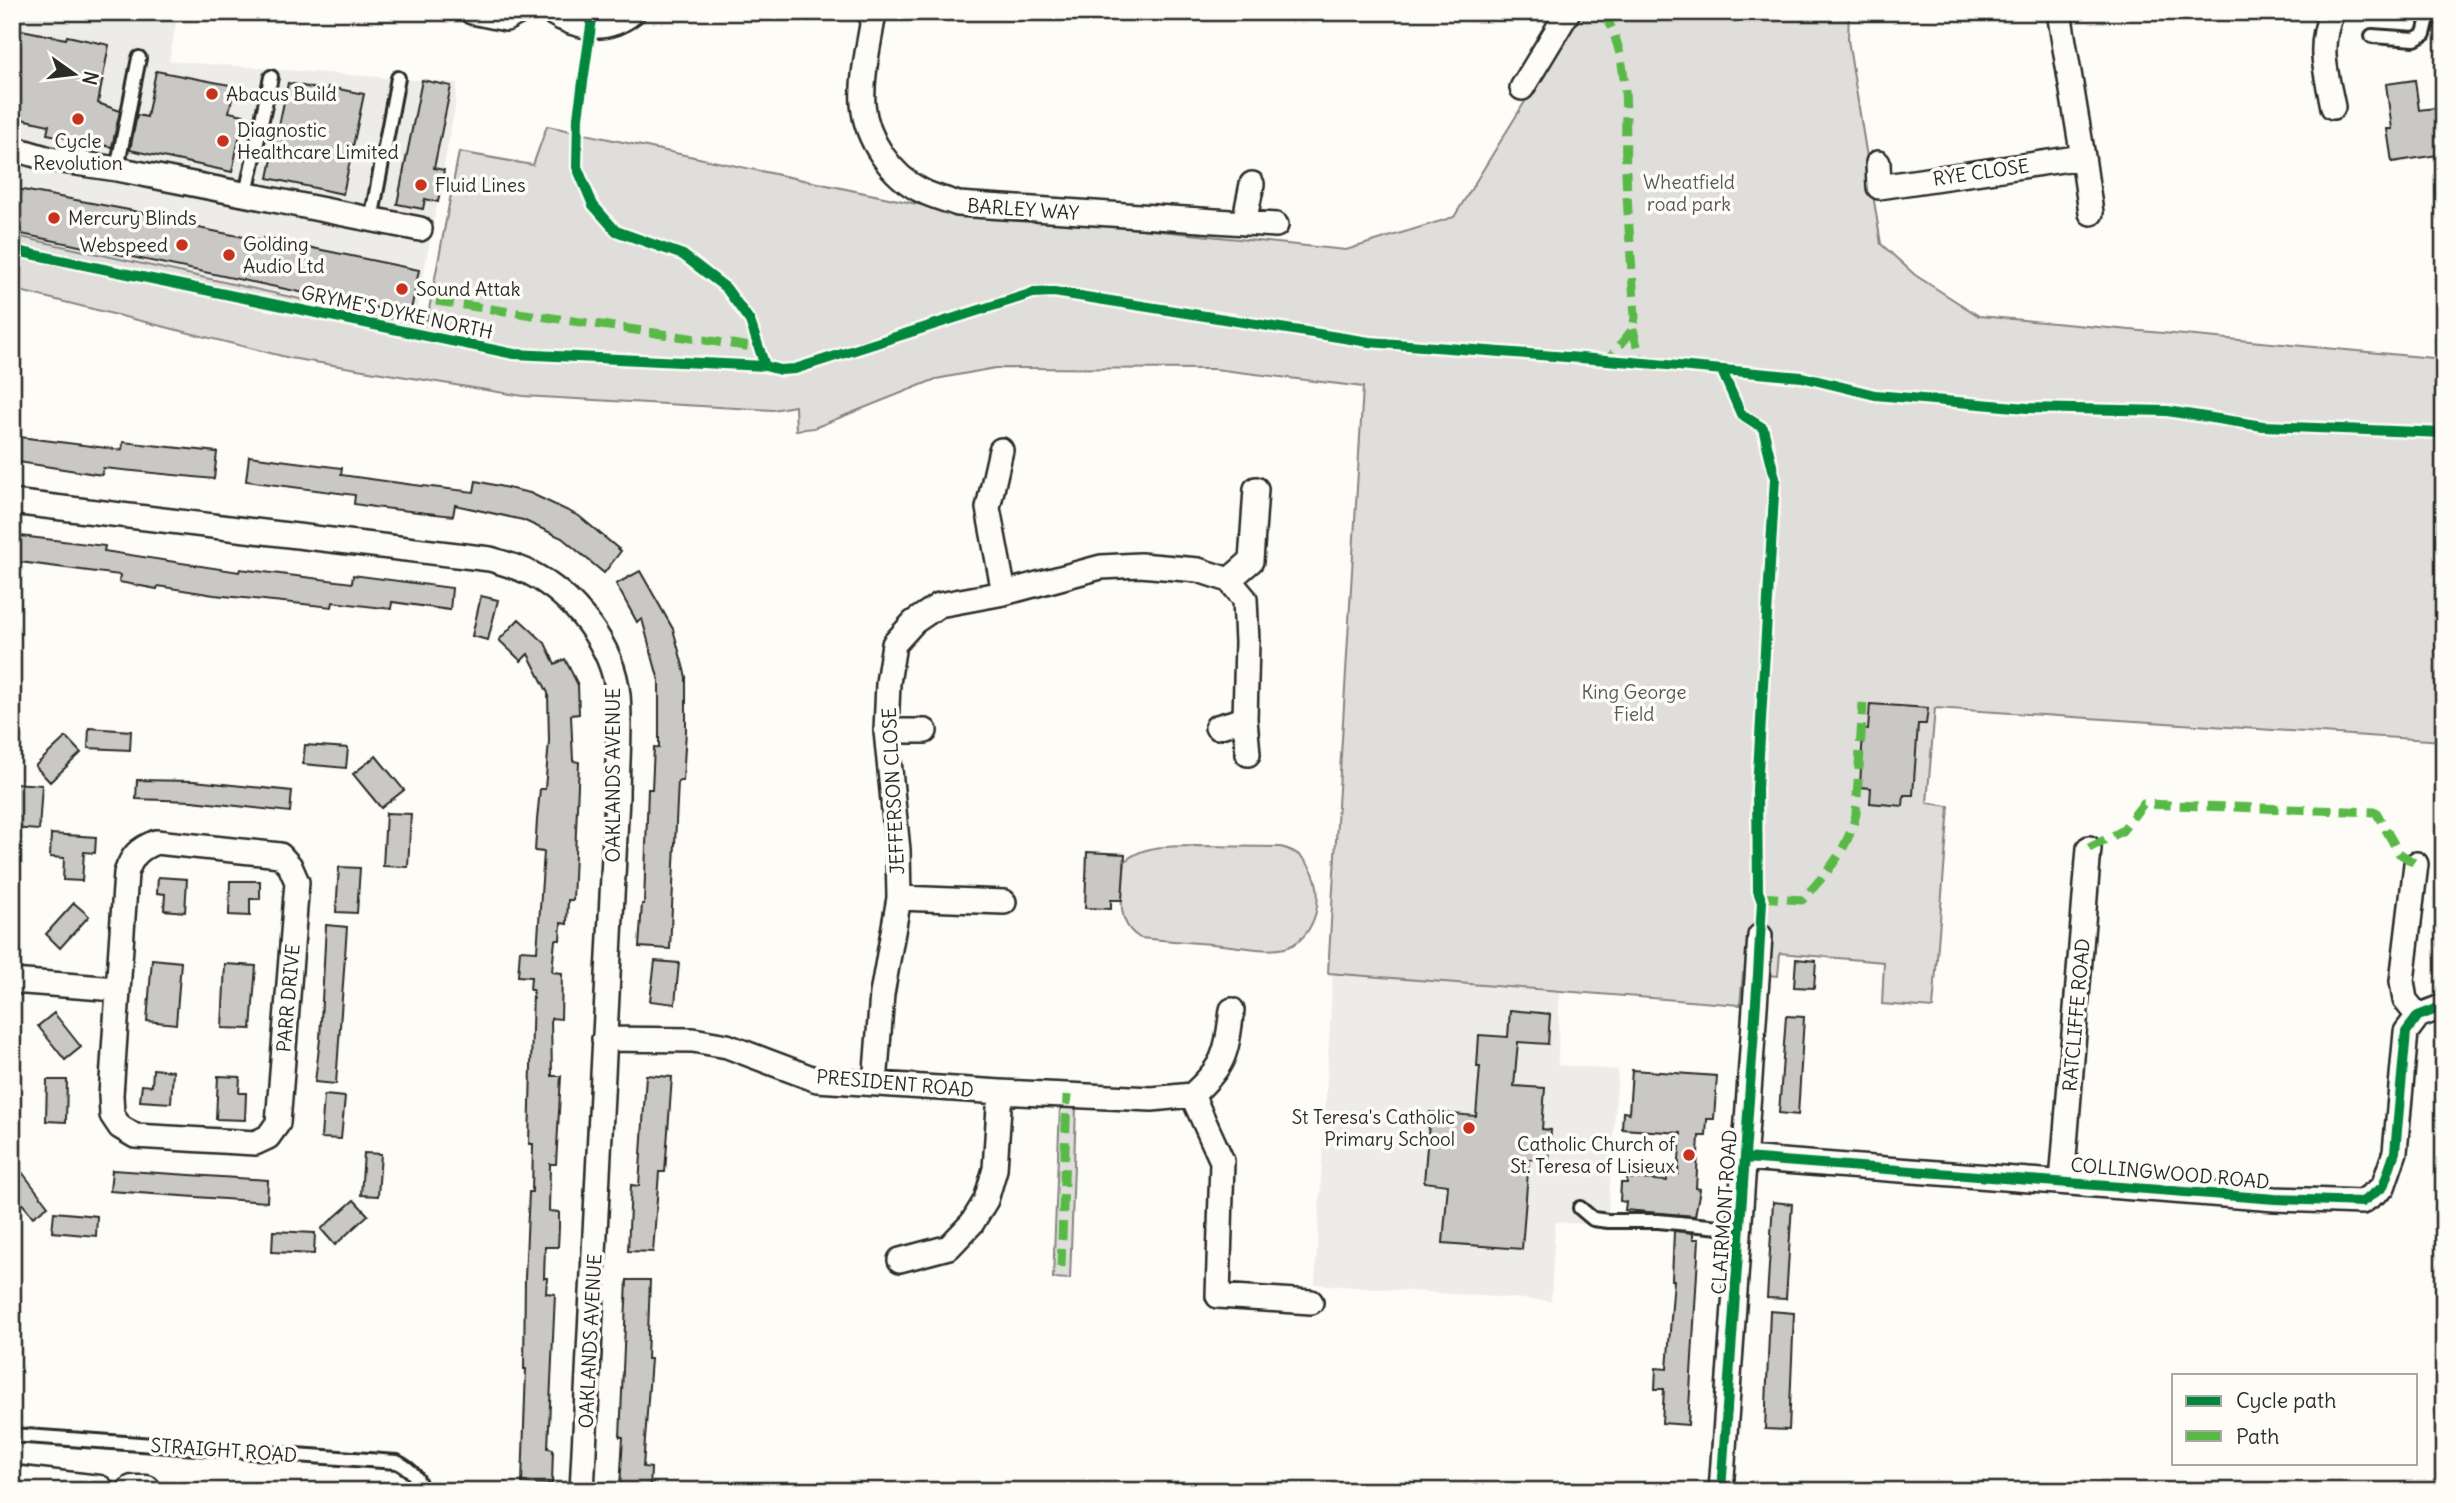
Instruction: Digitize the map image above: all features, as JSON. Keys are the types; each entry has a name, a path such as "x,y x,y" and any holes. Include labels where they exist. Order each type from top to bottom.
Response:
{"street":[{"path":"472,12 506,19 519,12"},
{"path":"551,12 567,23 591,27 621,22 633,12"},
{"name":"BARLEY WAY","path":"874,12 863,105 882,156 891,168 921,191 958,204 1276,225"},
{"path":"1522,88 1567,12"},
{"path":"2059,12 2091,213"},
{"path":"2332,12 2324,32 2323,53 2333,107"},
{"path":"12,148 49,159 117,169 420,229"},
{"name":"RYE CLOSE","path":"1878,163 1879,187 2083,158"},
{"path":"1244,223 1252,184"},
{"path":"1001,450 988,508 1004,593"},
{"path":"1248,754 1245,719 1245,599 1229,580 1251,561 1256,489"},
{"name":"OAKLANDS AVENUE","path":"12,502 490,558 530,573 563,597 589,625 609,658 618,695 617,797 582,1491"},
{"name":"JEFFERSON CLOSE","path":"874,1083 882,994 899,898 898,850 886,731 888,683 894,644 914,622 939,604 1004,593 1101,567 1140,565 1198,570 1229,580"},
{"path":"1217,727 1245,719"},
{"path":"886,731 925,731"},
{"name":"PARR DRIVE","path":"156,842 262,852 279,855 290,866 297,882 278,1123 268,1137 255,1143 135,1136 121,1127 112,1115 111,1095 116,989 125,873 132,856 143,847 156,842"},
{"name":"RATCLIFFE ROAD","path":"2062,1182 2089,848"},
{"path":"2416,864 2402,981 2405,1000 2418,1016 2444,1006"},
{"path":"899,898 1004,902"},
{"name":"CLAIRMONT ROAD","path":"1721,1491 1760,936"},
{"path":"12,981 116,989"},
{"path":"1232,1010 1227,1052 1212,1076 1192,1095 1222,1161 1218,1296 1311,1302"},
{"name":"COLLINGWOOD ROAD","path":"1745,1158 2275,1199 2362,1202 2383,1187 2395,1152 2406,1032 2418,1016"},
{"name":"PRESIDENT ROAD","path":"604,1039 693,1040 727,1046 817,1080 1152,1099 1192,1095"},
{"path":"900,1260 949,1247 972,1223 986,1200 995,1169 1000,1092"},
{"path":"12,1481 99,1491"},
{"path":"133,1491 146,1491"}],"lane":[{"path":"2372,36 2415,39 2424,34 2426,12"},
{"path":"117,169 139,58"},
{"path":"246,194 271,77"},
{"path":"371,220 398,78"},
{"path":"1580,1208 1593,1219 1608,1221 1658,1220 1740,1229"},
{"name":"STRAIGHT ROAD","path":"12,1435 397,1462 410,1468 420,1484 421,1491"}],"shaded area":[{"path":"12,12 178,12 169,61 457,83 455,107 415,319 12,241"},
{"name":"St Teresa's Catholic Primary School","path":"1333,973 1559,991 1558,1065 1618,1070 1607,1226 1555,1222 1551,1301 1315,1284"}],"green space":[{"path":"1580,12 1849,12 1848,40 1881,244 1915,275 1979,316 2444,359 2444,741 1935,708 1927,803 1949,806 1933,1008 1882,1004 1884,962 1780,953 1778,976 1743,973 1740,1005 1328,973 1363,387 1214,369 995,368 936,379 814,428 796,430 795,406 773,410 523,396 290,358 12,289 12,235 386,318 427,320 459,152 533,165 547,126 936,208 1346,250 1454,217"},
{"path":"1195,846 1280,847 1297,854 1309,865 1316,880 1318,897 1309,929 1299,941 1285,948 1272,950 1140,938 1126,923 1123,914 1125,861 1149,849"},
{"path":"1060,1107 1076,1107 1070,1279 1053,1278"}],"building":[{"path":"12,28 109,45 98,103 120,111 112,147 47,134 49,125 12,117"},
{"path":"156,71 235,86 229,112 244,115 232,172 130,150 137,115 147,117"},
{"path":"422,80 451,86 434,168 444,170 438,202 425,199 423,209 397,204"},
{"path":"2415,80 2419,110 2444,107 2444,154 2392,162 2387,129 2392,129 2386,84"},
{"path":"288,83 327,91 328,87 364,94 343,194 268,178"},
{"path":"12,188 129,210 156,216 156,219 218,232 264,241 264,238 419,270 410,315 12,232"},
{"path":"12,436 122,450 123,442 217,452 214,479 103,468 102,475 12,461"},
{"path":"249,456 342,468 341,475 414,485 474,492 476,481 530,493 579,516 621,551 604,573 562,538 523,520 455,505 453,516 374,507 354,504 355,495 246,481"},
{"path":"12,535 105,546 104,551 239,572 240,569 352,583 353,575 452,588 450,610 392,602 391,609 333,602 332,607 214,595 158,586 157,589 119,582 120,575 12,561"},
{"path":"640,571 673,629 686,677 683,781 678,781 670,949 639,947 644,904 648,789 652,789 654,747 659,748 659,681 642,619 637,622 616,584"},
{"path":"481,596 498,600 488,640 472,636"},
{"path":"519,619 545,643 555,664 565,659 578,685 579,714 571,715 573,761 579,762 573,900 568,900 567,924 561,923 560,940 555,940 552,972 562,973 561,1019 551,1018 552,1076 561,1076 556,1164 550,1164 549,1211 559,1212 558,1247 545,1247 544,1278 547,1278 546,1293 555,1294 548,1448 553,1449 552,1484 522,1483 526,1369 525,1278 529,1192 532,1192 533,1144 529,1144 533,990 530,990 531,977 518,976 520,950 537,951 544,852 535,851 540,789 545,789 549,741 548,693 528,654 521,661 499,640"},
{"path":"1870,704 1928,708 1926,724 1918,724 1913,795 1904,795 1903,806 1870,803 1871,788 1860,787 1863,730 1868,730"},
{"path":"89,728 131,731 130,750 88,748"},
{"path":"66,737 81,753 50,782 35,766"},
{"path":"305,745 348,748 346,768 303,764"},
{"path":"376,756 404,790 381,808 353,774"},
{"path":"137,780 194,781 292,791 290,812 192,801 136,799"},
{"path":"13,783 42,785 39,830 12,828"},
{"path":"386,813 411,814 408,867 383,866"},
{"path":"51,834 96,837 95,853 84,852 82,881 63,880 64,858 50,857"},
{"path":"1087,852 1125,854 1122,900 1111,900 1111,909 1085,908"},
{"path":"339,867 360,868 357,913 336,912"},
{"path":"158,877 187,879 185,912 164,910 165,894 157,893"},
{"path":"230,881 260,881 260,899 250,899 250,916 229,915"},
{"path":"74,903 89,916 60,948 46,934"},
{"path":"326,925 347,927 336,1084 315,1082"},
{"path":"152,959 181,962 176,1024 147,1021"},
{"path":"1796,959 1816,961 1814,988 1794,987"},
{"path":"655,961 679,963 675,1004 650,1001"},
{"path":"225,964 256,966 251,1029 222,1028"},
{"path":"1510,1010 1550,1014 1548,1044 1518,1042 1514,1086 1545,1088 1542,1129 1551,1130 1549,1161 1529,1159 1522,1249 1443,1243 1448,1185 1424,1182 1430,1112 1476,1116 1480,1067 1477,1067 1479,1035 1508,1037"},
{"path":"54,1013 81,1047 65,1060 38,1026"},
{"path":"1786,1016 1804,1017 1798,1115 1779,1113"},
{"path":"153,1069 173,1071 171,1103 140,1101 142,1085 152,1086"},
{"name":"Catholic Church of St. Teresa of Lisieux","path":"1632,1070 1717,1076 1714,1119 1707,1119 1706,1136 1699,1136 1696,1188 1700,1189 1695,1216 1625,1210 1626,1202 1620,1201 1621,1183 1627,1183 1627,1178 1667,1181 1667,1173 1678,1174 1681,1133 1622,1129 1623,1112 1629,1113"},
{"path":"646,1075 672,1077 665,1172 659,1172 653,1252 628,1251 631,1185 639,1186"},
{"path":"218,1076 240,1077 239,1093 246,1093 245,1120 216,1119"},
{"path":"47,1080 67,1080 66,1122 46,1121"},
{"path":"324,1095 345,1097 341,1139 321,1138"},
{"path":"364,1153 381,1154 378,1196 361,1195"},
{"path":"12,1159 48,1206 33,1217 12,1191"},
{"path":"112,1170 268,1180 267,1202 110,1191"},
{"path":"354,1200 368,1215 335,1245 321,1229"},
{"path":"1773,1202 1792,1204 1786,1299 1767,1298"},
{"path":"54,1212 97,1216 96,1236 52,1232"},
{"path":"273,1231 315,1233 314,1254 272,1252"},
{"path":"1674,1231 1693,1233 1693,1239 1699,1239 1688,1425 1662,1423 1664,1389 1655,1389 1656,1368 1667,1369 1674,1280"},
{"path":"627,1280 650,1280 647,1359 651,1359 643,1467 651,1468 650,1490 620,1487"},
{"path":"1770,1311 1794,1313 1789,1430 1765,1429"}],"marked path":[{"path":"1603,12 1613,31 1623,70 1635,317 1633,329 1608,360"},
{"path":"436,301 759,348"},
{"path":"1633,329 1641,363"},
{"path":"1760,897 1802,900 1828,871 1848,839 1856,814 1863,703"},
{"path":"2089,848 2122,831 2143,804 2376,812 2399,853 2416,864"},
{"path":"1061,1267 1067,1095"}],"cycle path":[{"path":"593,12 578,117 577,167 593,205 616,231 683,255 726,288 750,321 765,366"},
{"name":"GRYME'S DYKE NORTH","path":"12,250 514,354 795,369 1033,293 1054,292 1369,342 1802,377 1875,395 2027,408 2167,411 2263,426 2444,433"},
{"path":"1721,1491 1762,902 1758,891 1757,789 1775,478 1763,428 1741,414 1722,371"},
{"path":"1745,1158 2275,1199 2362,1202 2383,1187 2395,1152 2406,1032 2418,1016 2444,1006"}],"place":[{"name":"Abacus Build","path":"212,94"},
{"name":"Cycle Revolution","path":"78,119"},
{"name":"Diagnostic Healthcare Limited","path":"223,141"},
{"name":"Fluid Lines","path":"421,185"},
{"name":"Mercury Blinds","path":"54,218"},
{"name":"Webspeed","path":"182,245"},
{"name":"Golding Audio Ltd","path":"229,255"},
{"name":"Sound Attak","path":"402,289"},
{"name":"St Teresa's Catholic Primary School","path":"1469,1128"},
{"name":"Catholic Church of St. Teresa of Lisieux","path":"1689,1155"}],"park label":[{"name":"Wheatfield road park","path":"1689,193"},
{"name":"King George Field","path":"1634,703"}]}
